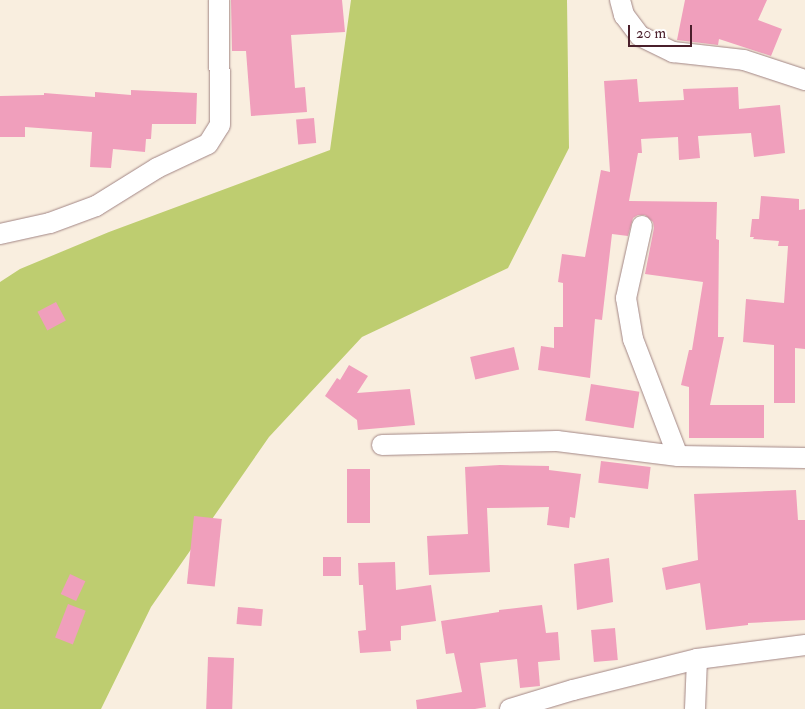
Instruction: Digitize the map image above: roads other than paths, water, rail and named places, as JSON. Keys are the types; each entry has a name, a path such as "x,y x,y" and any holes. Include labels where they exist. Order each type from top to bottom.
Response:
{"street":[{"path":"0,234 50,223 96,206 157,168 208,144 220,125 218,0"},
{"path":"620,0 624,15 640,36 673,52 744,60 805,80"},
{"path":"642,226 626,298 633,339 678,456"},
{"path":"382,445 557,441 678,456 805,458"},
{"path":"510,709 573,690 697,659 805,645"},
{"path":"696,709 697,659"}]}
